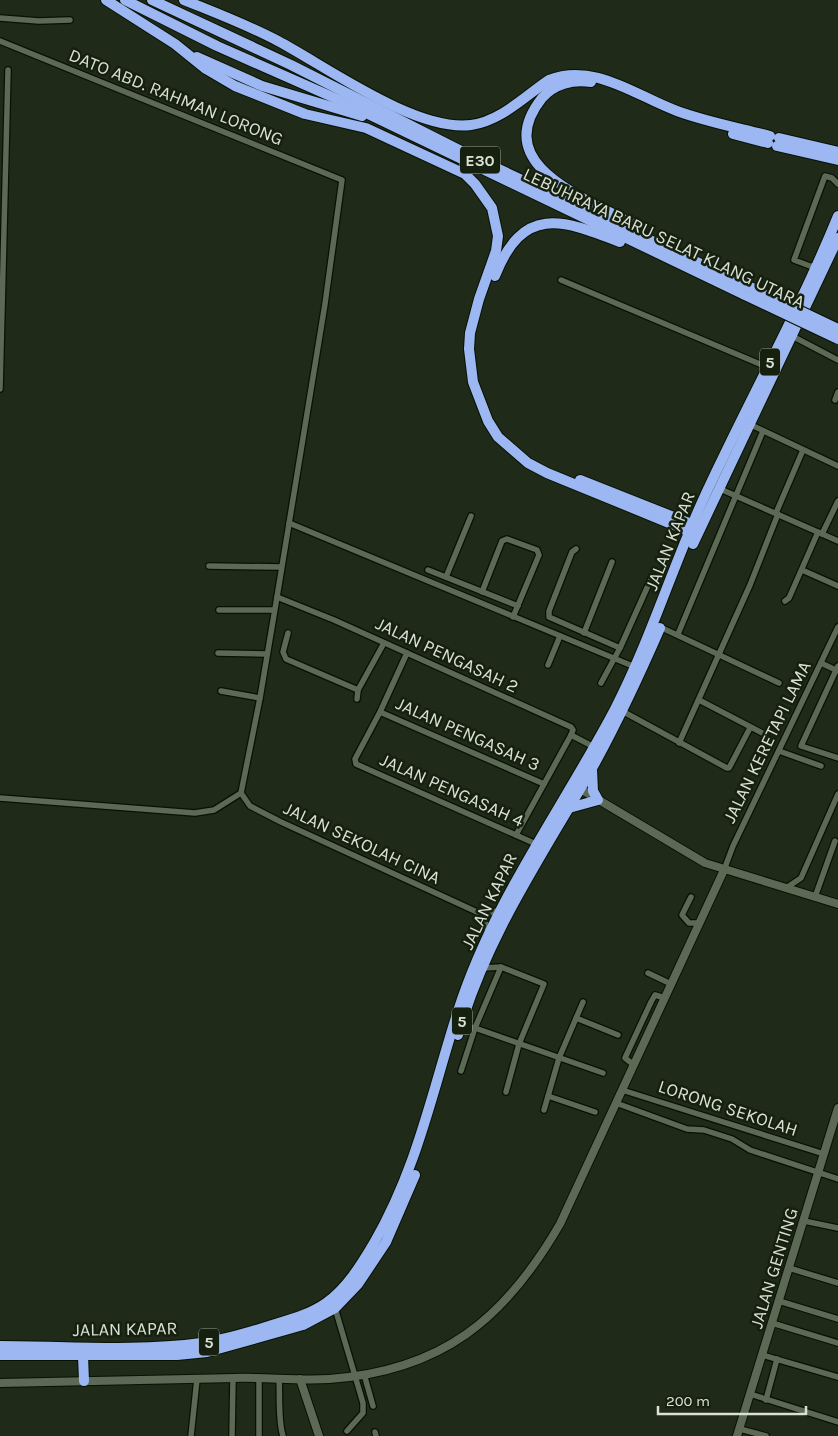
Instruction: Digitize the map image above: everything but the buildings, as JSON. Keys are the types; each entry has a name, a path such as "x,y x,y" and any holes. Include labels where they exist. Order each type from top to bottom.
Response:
{"highway":[{"path":"106,0 183,50 206,69 235,86 305,114 366,128 465,174 475,184 492,208 498,236 492,265 474,315 469,349 473,382 488,421 498,437 528,463 607,499 695,530"},
{"name":"LEBUHRAYA BARU SELAT KLANG UTARA","path":"125,0 652,252 838,328"},
{"name":"LEBUHRAYA BARU SELAT KLANG UTARA","path":"152,0 291,65 473,157 702,262 746,290 838,338"},
{"path":"184,0 277,40 380,98 424,119 450,125 472,125 493,118 549,80 559,76 579,74 600,78 686,114 774,141"},
{"path":"183,50 262,86 314,103 378,120"},
{"path":"702,262 554,182 540,170 530,151 527,128 533,110 548,92 563,84 581,80 604,85 682,118 774,141 833,152 838,160"},
{"path":"833,152 838,167"},
{"name":"JALAN KAPAR","path":"0,1355 27,1351 161,1347 205,1343 299,1317 323,1305 338,1293 365,1260 390,1216 406,1180 423,1132 458,1008 499,910 536,844 592,768 622,711 660,626 695,530 700,508 817,266 838,216"},
{"path":"652,252 567,223 540,224 527,229 514,241 507,252 484,300 475,334 475,364 483,396 494,418 504,433 532,458 550,468 674,522 700,508"},
{"name":"JALAN KAPAR","path":"0,1346 27,1351 83,1368 161,1356 207,1352 303,1325 335,1308 358,1284 372,1265 408,1194 429,1133 460,1026 481,968 522,886 569,808 594,747 635,667 680,558 718,488 838,238"},
{"path":"674,522 679,538 680,558"},
{"path":"569,808 598,800 593,791 592,768"}],"street":[{"path":"0,18 39,21 70,20"},
{"name":"DATO ABD. RAHMAN LORONG","path":"0,41 342,180 325,304 289,522"},
{"path":"0,389 8,70"},
{"path":"817,266 810,266 794,260 825,176 838,184"},
{"path":"561,280 767,367"},
{"path":"792,336 838,360"},
{"path":"835,400 838,392"},
{"path":"749,424 838,466"},
{"path":"678,634 763,431"},
{"path":"679,743 750,585 803,450"},
{"path":"718,488 838,541"},
{"path":"785,601 838,501"},
{"path":"446,577 470,516"},
{"path":"0,798 195,813 214,810 241,793 260,698 289,522 635,667"},
{"path":"482,592 502,541 507,539 537,550 539,555 513,617"},
{"path":"576,549 572,552 552,602 549,617 620,648"},
{"path":"584,632 612,562"},
{"path":"209,566 282,567"},
{"path":"428,570 518,606"},
{"path":"802,570 838,586"},
{"path":"601,683 620,648 651,579"},
{"name":"JALAN PENGASAH 2","path":"277,598 407,653 571,727 573,730 571,735 594,747"},
{"path":"219,610 274,610"},
{"path":"660,626 779,684"},
{"name":"JALAN KERETAPI LAMA","path":"724,870 838,627"},
{"path":"288,633 283,652 286,659 358,690"},
{"path":"548,665 560,636"},
{"path":"356,699 358,690 384,643"},
{"path":"218,653 267,654"},
{"path":"380,712 407,653"},
{"path":"821,663 837,669 801,746 838,758"},
{"path":"221,691 260,698"},
{"path":"699,700 766,735"},
{"path":"622,711 729,768 750,728"},
{"name":"JALAN PENGASAH 4","path":"380,712 355,759 356,764 536,844"},
{"name":"JALAN PENGASAH 3","path":"380,712 544,784"},
{"path":"516,835 571,735"},
{"path":"779,751 821,766"},
{"path":"577,787 705,863 838,904"},
{"name":"JALAN SEKOLAH CINA","path":"241,793 250,806 281,822 477,912 490,913 499,910"},
{"path":"786,888 801,878 838,794"},
{"path":"815,897 835,841"},
{"path":"0,1383 83,1368 197,1379 354,1376 410,1363 437,1352 472,1332 504,1304 526,1278 560,1224 724,870"},
{"path":"691,897 682,915 689,923 700,923"},
{"path":"477,912 485,920 488,935"},
{"path":"461,1071 475,1028 501,967"},
{"path":"481,968 501,967 544,984 519,1044 506,1092"},
{"path":"648,973 671,984"},
{"path":"634,1065 625,1058 655,995 665,998"},
{"path":"544,1110 559,1058 583,1002"},
{"path":"576,1018 618,1035"},
{"path":"641,1025 650,1030"},
{"path":"460,1026 475,1028 603,1073"},
{"name":"LORONG SEKOLAH","path":"622,1090 824,1154"},
{"path":"548,1096 595,1112"},
{"path":"616,1102 687,1129 704,1130 732,1140 750,1150 838,1179"},
{"name":"JALAN GENTING","path":"739,1432 838,1108"},
{"path":"804,1221 838,1228"},
{"path":"789,1268 838,1283"},
{"path":"779,1301 838,1319"},
{"path":"335,1308 363,1403 363,1413 347,1431"},
{"path":"772,1323 838,1343"},
{"path":"762,1355 838,1377"},
{"path":"766,1400 778,1360"},
{"path":"364,1374 373,1406"},
{"path":"259,1377 259,1436"},
{"path":"232,1436 233,1378"},
{"path":"279,1378 282,1414 280,1427 283,1436"},
{"path":"300,1378 319,1436"},
{"path":"191,1436 197,1379"},
{"path":"750,1394 838,1422"},
{"path":"739,1432 766,1436"}]}
